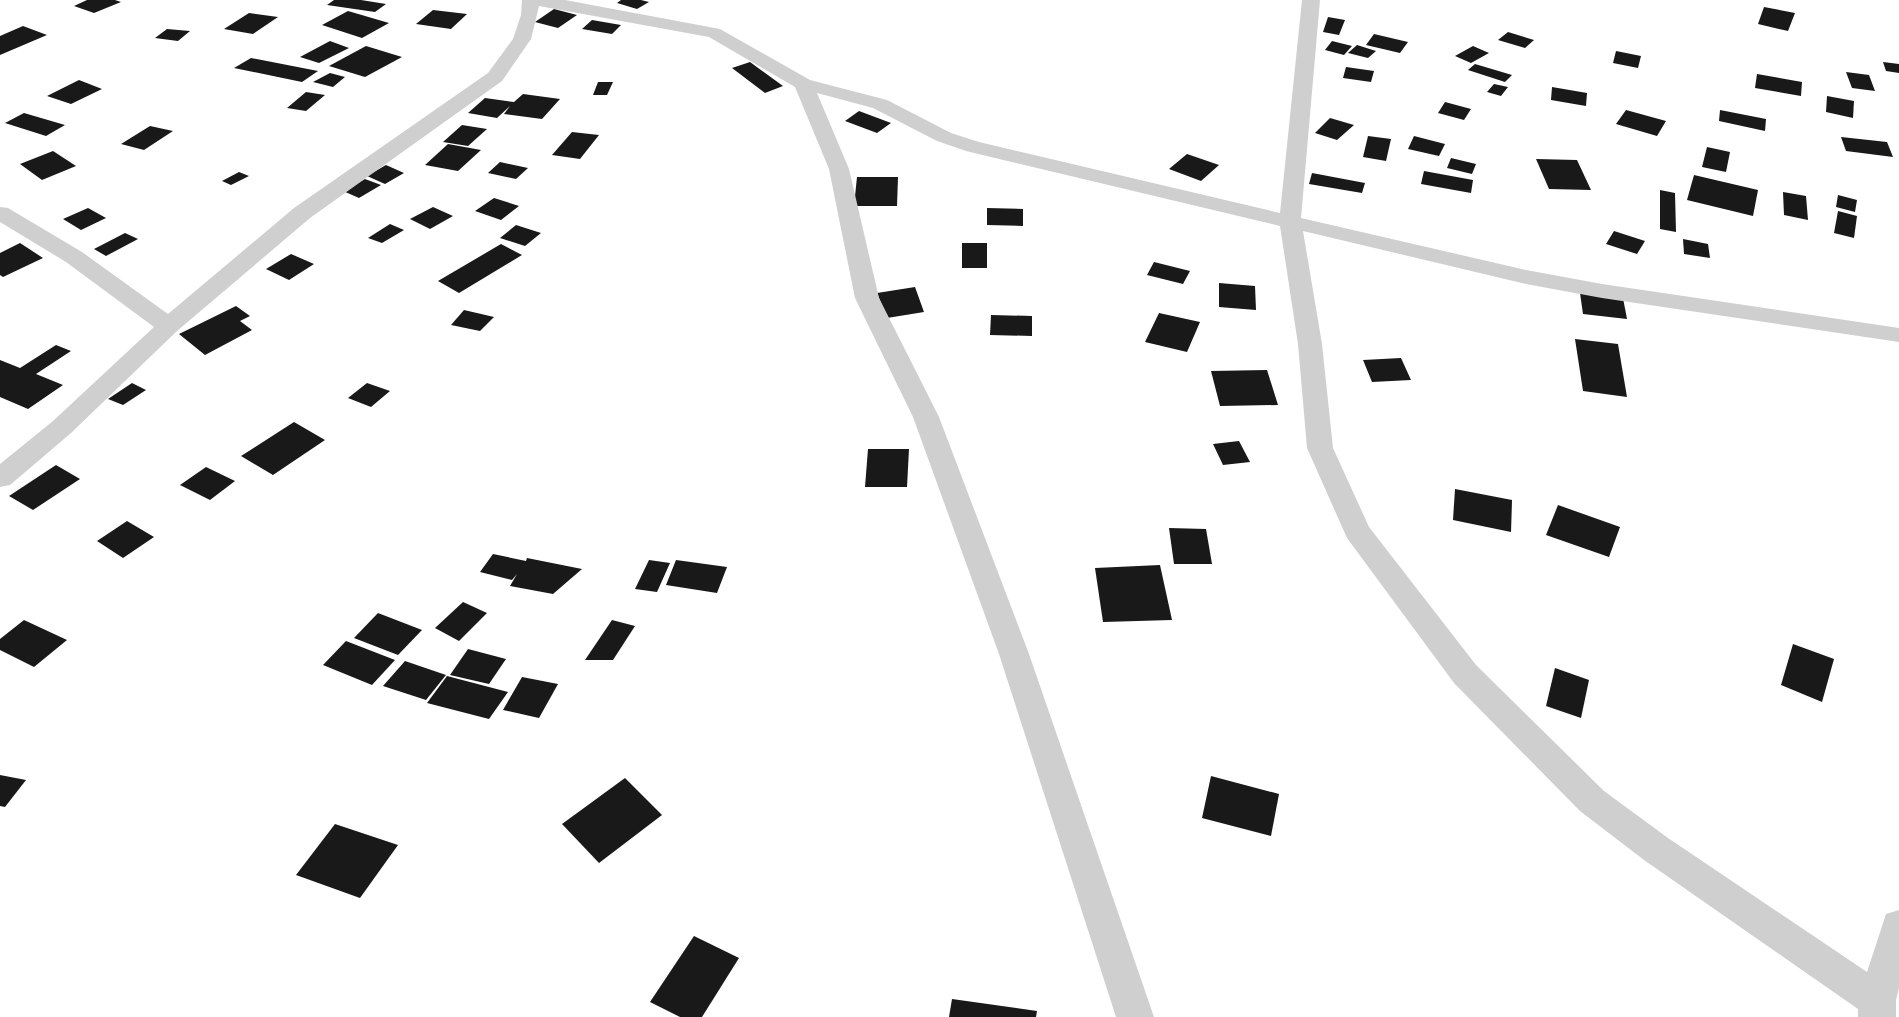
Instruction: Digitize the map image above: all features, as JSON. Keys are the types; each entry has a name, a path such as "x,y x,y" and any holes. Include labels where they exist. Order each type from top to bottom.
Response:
{"street":[{"path":"0,478 62,427 169,326 332,190 494,77 522,39 530,15 531,0"},
{"path":"537,0 714,33 803,84 880,104 944,137 973,147 1526,277 1602,291 1899,335"},
{"path":"1311,0 1290,221 1310,344 1320,448 1356,531 1466,674 1592,801 1877,1009 1899,926"},
{"path":"803,84 840,169 867,298 926,417 994,599 1134,1017"},
{"path":"0,214 74,257 169,326"}],"building":[{"path":"87,0 115,0 121,2 94,13 74,6"},
{"path":"334,0 361,0 386,4 375,12 327,5"},
{"path":"621,0 649,2 637,9 617,3"},
{"path":"1764,7 1795,13 1788,31 1758,24"},
{"path":"554,9 577,15 558,28 535,22"},
{"path":"433,10 467,14 451,29 416,24"},
{"path":"348,11 389,23 362,38 322,25"},
{"path":"249,13 278,17 253,34 224,29"},
{"path":"1328,17 1345,20 1339,35 1323,32"},
{"path":"592,20 621,25 612,34 582,29"},
{"path":"23,26 47,35 0,55 0,36"},
{"path":"167,29 190,31 178,41 155,38"},
{"path":"1508,32 1534,40 1525,48 1498,40"},
{"path":"1374,34 1408,42 1400,53 1366,45"},
{"path":"330,41 349,48 319,63 300,57"},
{"path":"1332,41 1352,46 1344,55 1325,50"},
{"path":"1357,45 1376,51 1368,58 1348,53"},
{"path":"366,46 402,57 365,77 329,66"},
{"path":"1473,46 1489,53 1471,63 1455,56"},
{"path":"1616,51 1641,56 1638,68 1613,63"},
{"path":"251,58 318,71 302,82 234,68"},
{"path":"750,62 783,86 765,93 732,68"},
{"path":"1883,62 1899,64 1899,73 1886,71"},
{"path":"1475,64 1512,75 1505,82 1468,70"},
{"path":"1346,67 1374,71 1371,82 1343,78"},
{"path":"1846,72 1869,75 1875,91 1852,88"},
{"path":"330,73 345,77 333,87 313,82"},
{"path":"1757,74 1802,82 1801,96 1755,88"},
{"path":"79,80 102,89 71,104 47,96"},
{"path":"598,82 613,82 607,95 593,95"},
{"path":"1494,84 1508,87 1501,96 1487,92"},
{"path":"1552,87 1587,93 1586,106 1551,100"},
{"path":"306,92 325,95 306,111 287,108"},
{"path":"523,94 560,99 542,119 504,114 510,106 497,118 468,113 485,98 514,102"},
{"path":"1827,96 1854,101 1853,118 1826,112"},
{"path":"1445,102 1471,109 1464,120 1438,113"},
{"path":"1626,110 1666,121 1657,136 1616,124"},
{"path":"1720,110 1766,119 1765,131 1719,121"},
{"path":"859,111 891,123 877,133 845,121"},
{"path":"24,113 65,125 46,136 5,123"},
{"path":"1330,118 1354,125 1337,140 1315,133"},
{"path":"462,125 487,129 468,146 443,142"},
{"path":"150,126 173,131 144,150 121,144"},
{"path":"572,132 599,135 580,159 552,155"},
{"path":"1368,136 1391,139 1386,161 1363,157"},
{"path":"1414,136 1445,144 1439,156 1408,149"},
{"path":"1841,137 1887,142 1893,157 1846,151"},
{"path":"448,144 481,150 458,171 425,165"},
{"path":"1707,147 1730,152 1726,172 1702,167"},
{"path":"53,151 76,166 42,180 20,164"},
{"path":"1187,154 1219,165 1201,181 1169,169"},
{"path":"1451,158 1476,164 1472,174 1447,168"},
{"path":"1536,159 1577,160 1591,190 1549,189"},
{"path":"500,162 528,168 516,179 488,173"},
{"path":"386,165 404,173 385,184 367,176"},
{"path":"1424,171 1473,180 1471,193 1421,184"},
{"path":"239,172 249,176 231,185 222,181"},
{"path":"1312,173 1365,183 1362,193 1309,184"},
{"path":"1694,175 1758,190 1753,216 1687,200"},
{"path":"857,177 898,177 897,206 854,206"},
{"path":"365,179 381,185 359,198 343,191"},
{"path":"1660,190 1675,193 1676,232 1660,229"},
{"path":"1783,192 1806,196 1808,220 1784,215"},
{"path":"1838,195 1857,200 1855,212 1836,207"},
{"path":"494,198 519,206 501,220 475,211"},
{"path":"433,207 453,216 430,229 410,219"},
{"path":"88,208 106,218 81,230 63,219"},
{"path":"987,208 1023,209 1023,226 987,225"},
{"path":"1838,211 1857,216 1854,238 1834,233"},
{"path":"390,224 404,230 382,243 368,238"},
{"path":"516,225 541,233 525,246 500,238"},
{"path":"1614,231 1645,241 1637,254 1606,244"},
{"path":"125,233 138,239 106,256 94,249"},
{"path":"1683,239 1708,244 1710,258 1684,254"},
{"path":"20,243 43,258 3,277 0,275 0,253"},
{"path":"962,243 987,243 987,268 962,268"},
{"path":"501,244 522,255 459,293 438,281"},
{"path":"291,254 314,264 289,280 266,269"},
{"path":"1154,262 1190,271 1183,284 1147,275"},
{"path":"1219,283 1255,286 1256,310 1219,307"},
{"path":"915,287 924,312 887,318 877,293"},
{"path":"1580,293 1623,298 1627,319 1583,314"},
{"path":"236,306 250,316 240,321 252,330 205,355 179,334"},
{"path":"464,310 494,317 480,331 451,325"},
{"path":"1159,313 1200,322 1187,352 1145,342"},
{"path":"991,315 1032,316 1032,336 990,335"},
{"path":"1575,339 1618,344 1627,397 1583,391"},
{"path":"56,345 71,351 36,374 63,385 28,409 0,397 0,360 20,368"},
{"path":"1401,358 1411,380 1372,382 1363,360"},
{"path":"1267,370 1278,405 1220,406 1211,371"},
{"path":"132,383 146,390 123,405 108,399"},
{"path":"367,383 390,391 371,407 348,398"},
{"path":"294,422 325,440 273,475 241,456"},
{"path":"1239,441 1250,462 1223,465 1213,444"},
{"path":"868,449 909,449 907,487 865,487"},
{"path":"56,465 80,479 33,510 9,496"},
{"path":"206,467 235,481 210,500 180,485"},
{"path":"1455,489 1512,500 1511,532 1453,520"},
{"path":"1558,505 1620,527 1609,557 1546,535"},
{"path":"127,521 154,537 123,558 97,541"},
{"path":"1169,528 1206,529 1212,564 1174,564"},
{"path":"493,554 526,561 527,558 582,569 553,594 510,586 517,574 512,580 480,572"},
{"path":"649,560 670,563 657,592 635,589"},
{"path":"676,560 727,567 717,593 666,585"},
{"path":"1160,565 1172,620 1103,622 1095,568"},
{"path":"463,602 487,613 459,641 435,628"},
{"path":"378,613 422,630 398,655 354,638"},
{"path":"24,620 67,640 34,667 0,650 0,639"},
{"path":"612,620 635,626 613,660 585,660"},
{"path":"346,641 395,660 372,685 323,665"},
{"path":"1793,644 1834,659 1822,702 1781,685"},
{"path":"468,649 506,659 489,684 450,675"},
{"path":"405,661 446,675 426,700 383,686"},
{"path":"1555,668 1589,680 1581,718 1546,706"},
{"path":"447,676 508,692 489,719 427,703"},
{"path":"522,677 558,684 539,718 503,710"},
{"path":"0,775 26,780 5,807 0,806"},
{"path":"1211,776 1279,794 1271,836 1202,818"},
{"path":"625,778 662,815 599,863 562,824"},
{"path":"335,824 398,845 360,898 296,875"},
{"path":"694,936 739,958 702,1017 680,1017 650,1002"},
{"path":"952,999 1037,1011 1036,1017 949,1017"}]}
